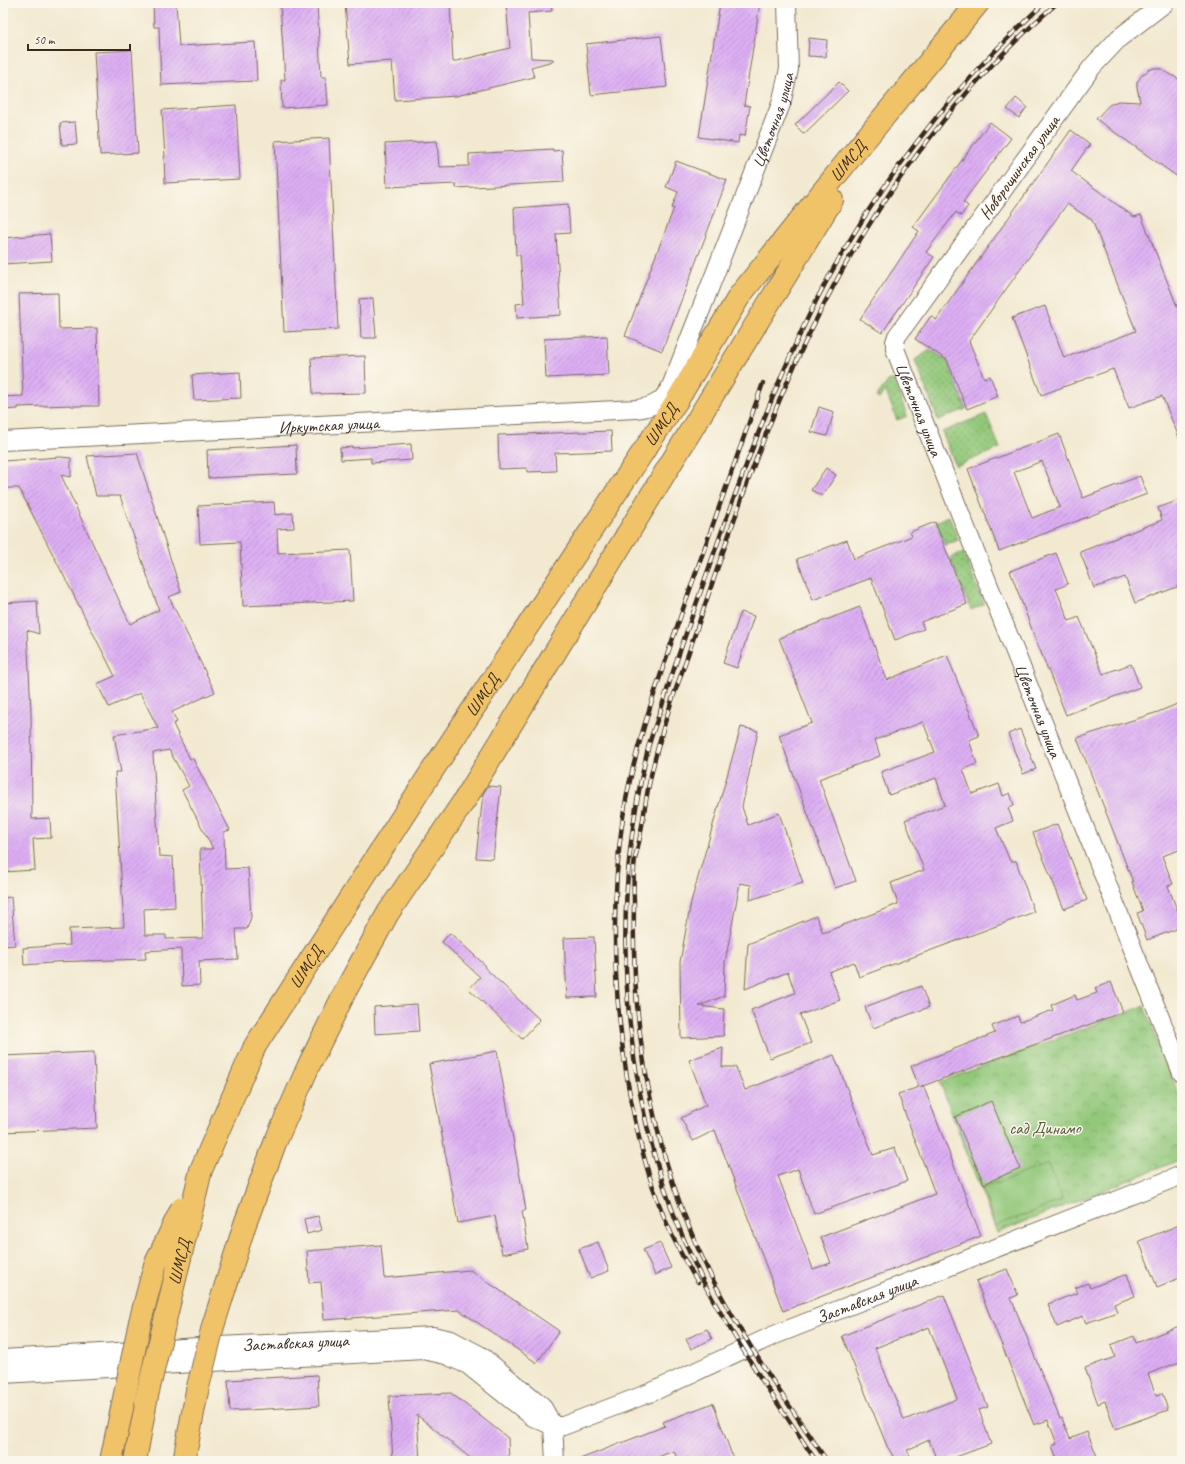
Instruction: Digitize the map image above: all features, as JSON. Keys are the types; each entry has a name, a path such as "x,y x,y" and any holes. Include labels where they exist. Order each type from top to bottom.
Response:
{"main road":[{"name":"ШМСД","path":"135,1461 146,1400 201,1170 255,1046 428,777 676,402 740,295 853,154 978,3"},
{"name":"ШМСД","path":"184,1461 197,1391 211,1333 245,1224 275,1143 306,1072 346,988 388,913 466,798 826,208 874,143 982,8 988,3"},
{"path":"111,1461 140,1322 155,1265 201,1170"}],"street":[{"name":"Цветочная улица","path":"654,405 664,398 672,384 781,104 789,69 787,3"},
{"name":"Новорощинская улица","path":"895,349 894,342 897,336 1092,67 1119,38 1165,3"},
{"name":"Цветочная улица","path":"895,349 1182,1073"},
{"name":"Иркутская улица","path":"3,441 269,429 636,409 654,405"},
{"name":"Заставская улица","path":"3,1374 423,1350 446,1355 468,1365 480,1373 533,1417 553,1426 563,1426 652,1392 750,1345 786,1330 1182,1175"},
{"name":"Заставская улица","path":"3,1359 207,1346 433,1336 451,1340 468,1348 493,1365 542,1406 553,1426"},
{"path":"553,1426 555,1461"}],"green space":[{"path":"930,350 947,360 966,409 938,420 915,360"},
{"path":"889,380 894,380 907,416 897,420 886,392 884,392 879,399 876,397"},
{"path":"986,414 1000,448 956,466 942,432"},
{"path":"949,516 958,540 945,545 936,522"},
{"path":"963,552 984,604 971,610 950,558"},
{"name":"сад Динамо","path":"1144,1006 1182,1103 1182,1159 997,1233 940,1082"},
{"path":"1048,1164 1062,1200 996,1226 982,1189"}],"building":[{"path":"153,3 176,3 179,46 255,42 257,81 161,85 159,27 154,27"},
{"path":"280,3 317,3 321,77 326,77 328,105 282,108 281,80 285,80"},
{"path":"345,3 450,3 453,62 510,48 506,3 551,3 552,11 528,13 531,58 553,59 553,61 531,67 534,77 456,96 395,100 392,61 350,64"},
{"path":"720,3 760,3 744,105 750,106 745,136 739,135 738,143 699,137"},
{"path":"661,36 667,87 591,95 586,44"},
{"path":"809,38 827,40 826,57 808,56"},
{"path":"132,50 138,153 100,155 94,52"},
{"path":"1154,68 1161,69 1182,81 1182,180 1096,119 1109,105 1118,101 1140,102 1137,82 1142,75"},
{"path":"839,82 848,91 804,134 795,125"},
{"path":"1016,98 1027,107 1019,118 1007,109"},
{"path":"236,105 240,179 165,183 162,110"},
{"path":"75,122 77,144 62,145 60,123"},
{"path":"990,122 1011,138 963,202 968,206 961,216 956,212 926,252 934,257 882,333 860,319 919,231 913,227"},
{"path":"1071,130 1090,144 1071,171 1134,217 1141,215 1182,319 1182,445 1162,396 1129,408 1113,369 1041,395 1012,318 1045,306 1064,358 1136,331 1092,220 1067,204 969,341 984,378 990,376 998,396 967,409 947,360 915,339 931,316 936,320"},
{"path":"329,138 338,329 284,332 275,141"},
{"path":"437,141 439,167 469,166 469,154 553,149 553,151 562,150 564,182 456,188 456,184 387,187 385,144"},
{"path":"676,161 727,180 662,351 625,336 674,208 672,208 678,192 666,187"},
{"path":"568,204 570,233 556,234 561,315 517,318 516,304 524,303 520,255 516,255 514,208"},
{"path":"50,234 52,261 3,264 3,238"},
{"path":"58,293 59,329 97,328 99,406 71,405 18,407 18,409 3,410 3,397 23,396 19,294"},
{"path":"373,298 376,338 361,338 359,299"},
{"path":"607,336 609,375 546,378 544,339"},
{"path":"365,356 366,393 313,394 311,358"},
{"path":"240,372 241,398 194,400 192,375"},
{"path":"819,407 834,412 827,436 811,432"},
{"path":"611,431 612,451 555,453 556,471 527,472 527,468 499,469 498,435"},
{"path":"1059,434 1083,498 1140,476 1147,494 999,551 968,469","holes":["1042,461 1060,507 1032,518 1014,472"]},
{"path":"411,444 412,460 371,463 371,458 341,460 340,448"},
{"path":"296,445 297,474 208,478 207,450"},
{"path":"137,453 181,592 169,597 215,692 172,712 177,722 173,724 190,759 193,759 230,830 224,832 225,869 248,868 251,917 247,929 236,929 238,959 199,961 200,985 182,986 181,949 145,951 146,959 52,962 24,965 23,948 70,945 69,929 124,927 115,772 121,772 114,735 158,728 140,693 109,707 97,684 115,676 19,488 3,488 3,461 60,457 71,458 71,477 61,475 130,624 159,610 120,496 96,496 87,456","holes":["169,750 189,786 182,790 213,849 200,849 203,938 166,939 166,935 145,935 144,909 175,907 173,857 159,856 153,753"]},
{"path":"826,468 836,475 822,496 811,490"},
{"path":"1182,499 1182,585 1135,603 1125,577 1094,588 1080,552 1162,520 1158,508"},
{"path":"274,502 275,515 293,513 294,528 277,529 278,553 350,550 353,601 243,606 240,542 200,544 198,506"},
{"path":"935,522 967,604 921,622 924,629 895,640 871,578 813,600 797,559 847,540 854,559 912,536 910,532"},
{"path":"1056,553 1068,584 1056,589 1069,621 1079,617 1103,674 1131,664 1140,687 1066,715 1010,571"},
{"path":"37,601 39,634 27,630 31,712 32,819 50,818 51,838 33,839 35,870 3,872 3,603"},
{"path":"860,607 887,680 947,655 979,736 969,740 977,764 963,769 972,794 999,784 1003,796 1010,793 1014,805 1008,808 1013,821 996,828 1010,861 1016,861 1034,912 859,977 854,962 829,972 840,1000 800,1015 811,1043 770,1058 751,1010 795,993 788,972 745,989 748,944 816,916 823,933 898,904 891,883 924,870 905,820 945,805 936,778 889,795 881,772 935,752 923,722 875,740 880,756 819,779 856,881 835,888 779,735 812,723 779,638"},
{"path":"741,612 754,616 737,668 723,663"},
{"path":"1182,702 1182,849 1162,856 1173,884 1168,886 1182,923 1182,927 1147,940 1137,913 1143,911 1133,882 1077,738 1158,712"},
{"path":"741,727 758,731 742,807 748,825 779,813 803,883 750,900 751,885 740,883 725,962 724,996 699,1006 724,1009 724,1036 681,1038 680,962 691,902"},
{"path":"1020,729 1036,769 1023,774 1008,734"},
{"path":"488,786 501,787 493,859 476,858 483,794"},
{"path":"1057,824 1087,900 1064,909 1033,833"},
{"path":"11,897 15,945 3,946 3,898"},
{"path":"450,933 486,966 484,967 540,1020 522,1039 469,989 480,977 442,942"},
{"path":"594,937 597,997 567,998 564,938"},
{"path":"1111,982 1123,1012 923,1086 981,1236 783,1311 715,1130 693,1141 681,1118 706,1105 689,1060 723,1048 722,1067 736,1067 745,1090 834,1055 873,1155 895,1148 907,1181 814,1214 798,1169 778,1176 813,1269 831,1263 821,1237 935,1194 898,1094 919,1087 911,1066 995,1033 992,1026 1018,1016 1020,1022 1053,1010 1051,1005 1075,995 1077,1000 1097,993 1095,988"},
{"path":"921,986 929,1007 873,1028 865,1007"},
{"path":"417,1004 419,1031 375,1034 374,1007"},
{"path":"497,1051 526,1210 522,1211 528,1249 502,1254 495,1216 458,1223 429,1064"},
{"path":"94,1052 97,1128 3,1132 3,1056"},
{"path":"991,1101 1020,1168 984,1184 955,1117"},
{"path":"318,1216 322,1230 307,1234 304,1219"},
{"path":"1182,1224 1182,1277 1157,1287 1139,1241"},
{"path":"598,1242 609,1271 590,1278 579,1249"},
{"path":"660,1243 671,1268 655,1275 643,1250"},
{"path":"381,1245 384,1278 470,1270 559,1331 537,1363 459,1310 324,1320 321,1282 309,1283 307,1251"},
{"path":"1007,1269 1018,1295 1011,1298 1060,1419 1062,1418 1070,1439 1087,1432 1099,1461 1058,1461 1052,1446 1057,1444 1048,1420 1034,1425 976,1281"},
{"path":"1127,1274 1135,1296 1114,1304 1117,1312 1086,1323 1083,1316 1057,1327 1048,1304 1077,1293 1075,1288 1088,1283 1090,1288"},
{"path":"944,1295 988,1407 979,1410 991,1444 945,1461 937,1461 929,1440 907,1450 913,1461 896,1461 887,1446 842,1336","holes":["929,1327 957,1399 904,1420 875,1348"]},
{"path":"1182,1325 1182,1361 1148,1374 1156,1395 1162,1393 1168,1410 1115,1429 1105,1401 1098,1404 1085,1368 1115,1357 1111,1345 1134,1336 1136,1343"},
{"path":"707,1329 712,1339 691,1349 686,1339"},
{"path":"317,1375 319,1406 230,1411 228,1380"},
{"path":"451,1393 508,1438 509,1461 474,1461 417,1415 420,1461 393,1461 389,1396"},
{"path":"713,1403 734,1461 678,1461 674,1451 647,1461 575,1461 665,1426 663,1422"}],"railway":[{"path":"816,1461 762,1380 704,1283 677,1222 655,1157 640,1091 630,1022 626,954 627,886 634,818 650,741 725,522 780,380 818,297 834,267 870,208 931,124 952,98 1000,45 1044,3"},
{"path":"827,1461 735,1321 709,1272 690,1229 673,1184 649,1093 642,1046 634,952 635,861 650,778 671,703 754,465 772,418 813,326 836,281 862,237 889,194 919,152 984,74 1020,37 1057,3"},
{"path":"698,1282 672,1236 662,1212 645,1161 633,1110 623,1050 616,984 616,884 623,817 641,738 683,609 763,383"}]}
